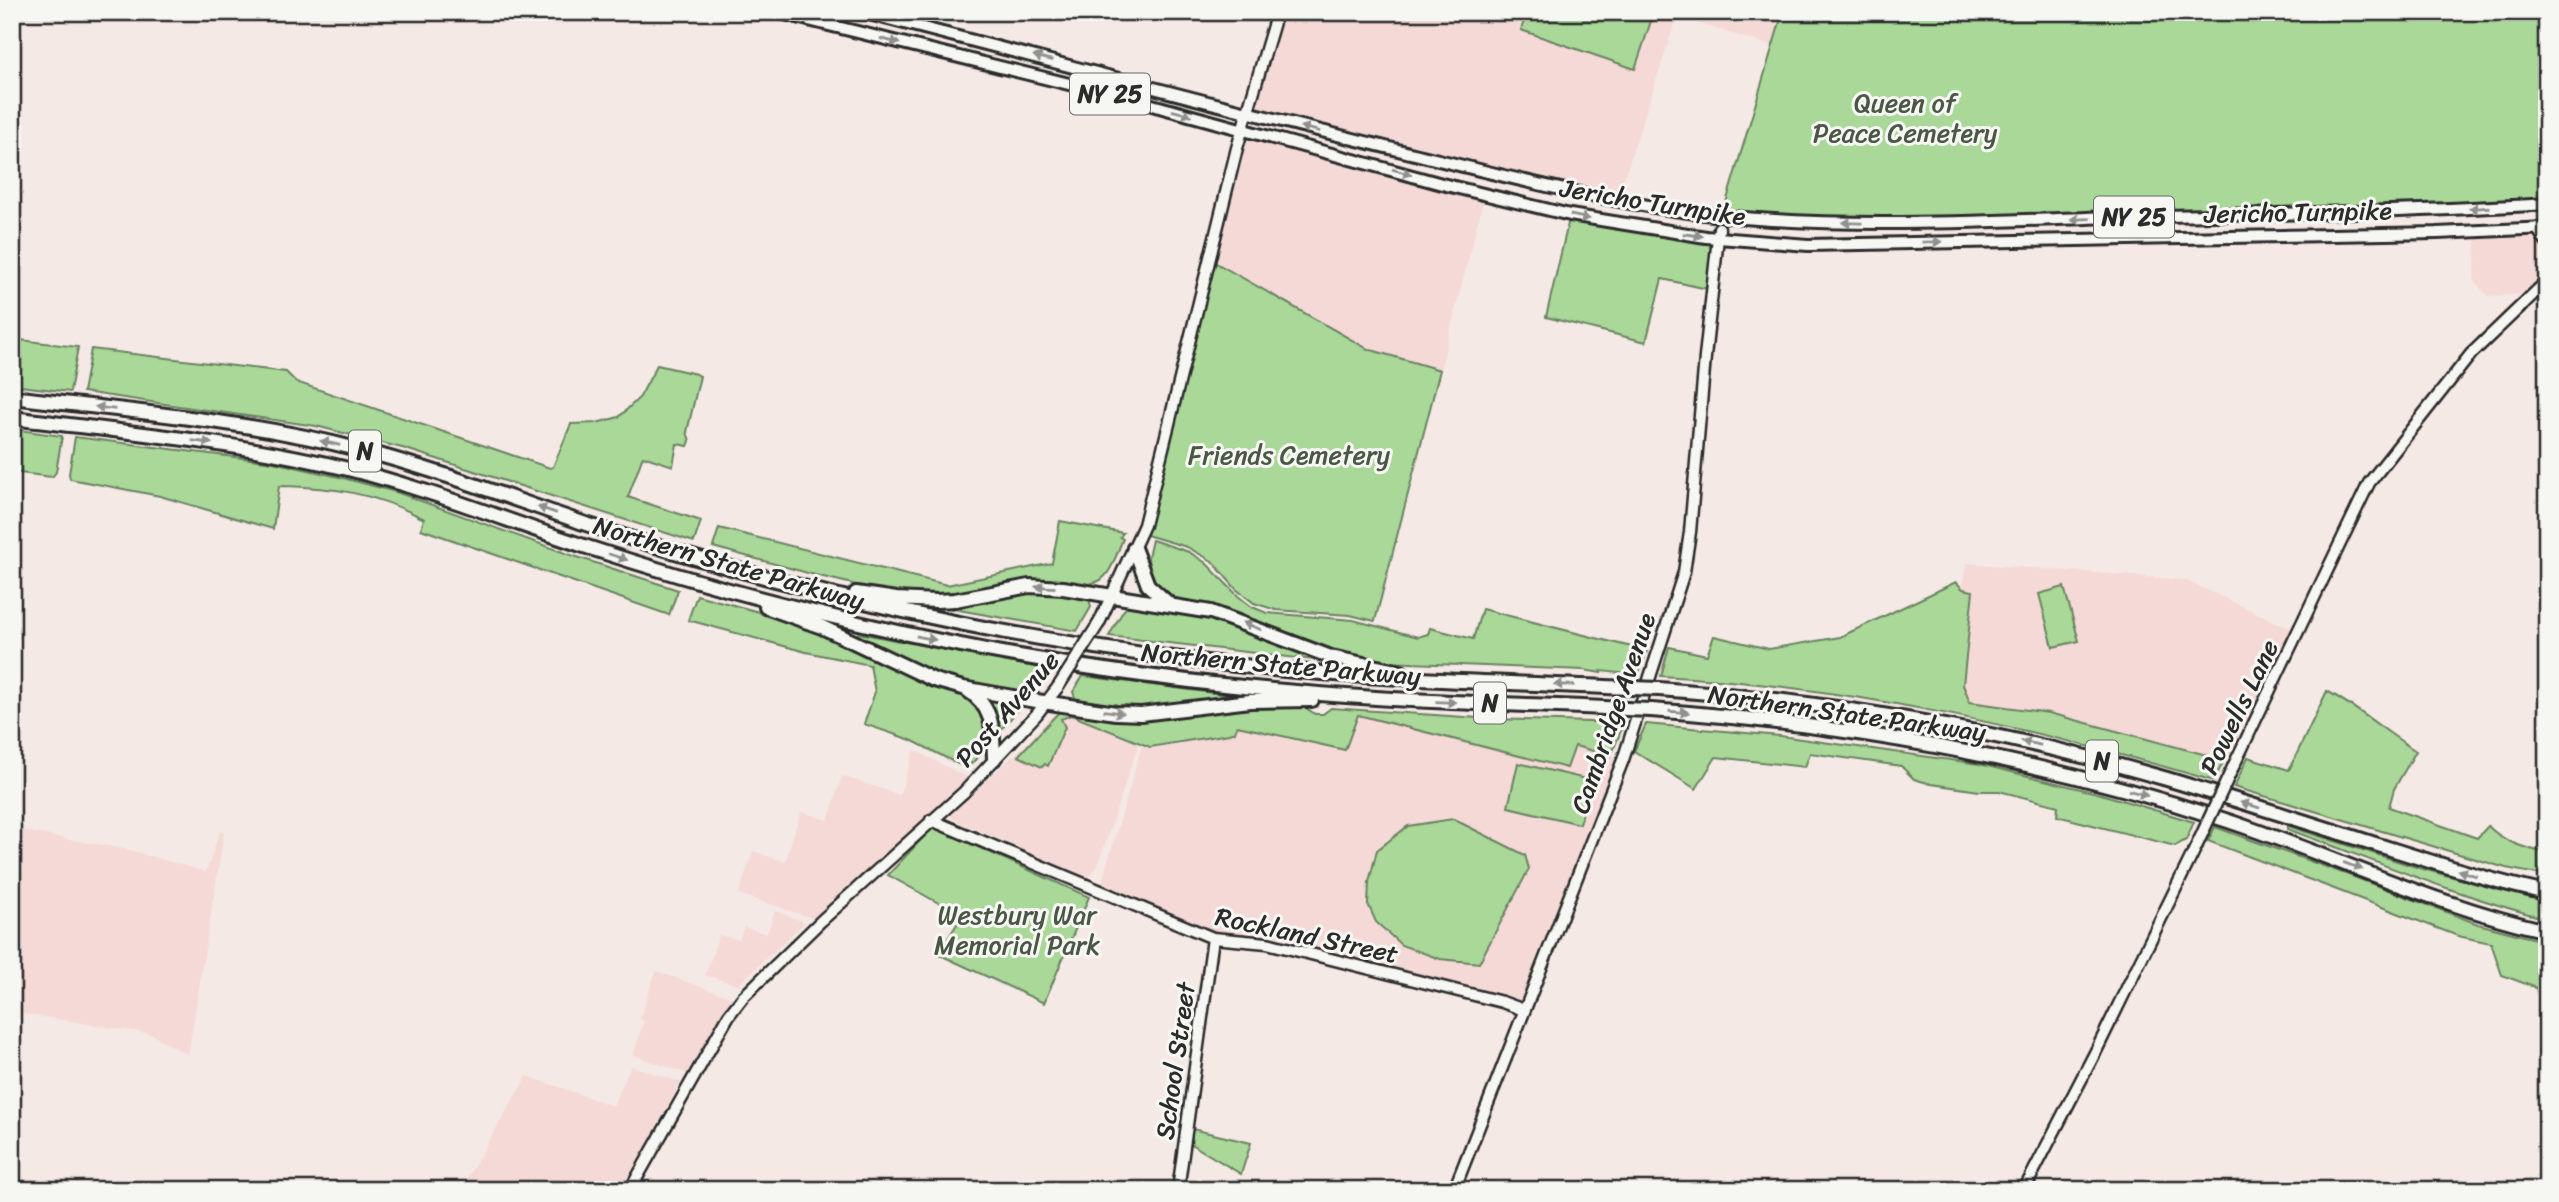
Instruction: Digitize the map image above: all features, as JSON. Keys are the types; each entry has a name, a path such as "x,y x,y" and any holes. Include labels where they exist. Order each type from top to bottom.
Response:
{"highway":[{"name":"Northern State Parkway","path":"12,397 231,424 352,448 421,467 666,550 800,587 921,615 1080,645 1285,670 1659,689 1743,696 1844,708 1946,726 2046,747 2194,787 2474,875 2547,893"},
{"name":"Northern State Parkway","path":"12,418 250,449 329,464 408,486 593,549 730,591 871,626 1042,660 1200,682 1354,696 1651,710 1738,717 1830,728 1932,745 2042,768 2221,818 2460,906 2547,931"},
{"path":"1134,548 1148,585 1171,605"},
{"path":"800,587 925,601 955,600 1037,586 1113,596 1231,618 1340,660 1436,679"},
{"path":"730,591 830,631 916,674 963,688 1046,702 1141,714 1250,701 1295,701 1354,696"},
{"path":"963,688 979,699 989,714 993,725 994,760"}],"main road":[{"name":"Jericho Turnpike","path":"776,12 1078,86 1490,195 1599,221 1808,245 2437,233 2542,228"},
{"name":"Jericho Turnpike","path":"861,12 1495,174 1616,202 1722,216 1818,223 1913,224 2437,211 2547,204"},
{"path":"1490,195 1495,174"}],"street":[{"name":"Post Avenue","path":"630,1190 736,1006 812,929 964,792 1058,687 1099,623 1144,525 1242,129 1277,12"},
{"path":"2542,228 2547,243"},
{"name":"Cambridge Avenue","path":"1454,1190 1623,760 1684,572 1718,233"},
{"name":"Powells Lane","path":"2024,1190 2196,847 2369,483 2471,354 2547,281"},
{"name":"Rockland Street","path":"931,820 1213,938 1267,943 1502,1002 1524,1010"},
{"name":"School Street","path":"1178,1190 1213,938"}],"shaded area":[{"path":"1277,12 1783,12 1772,46 1677,17 1616,202 1248,113"},
{"path":"1242,129 1485,194 1440,370 1368,349 1209,259"},
{"path":"2547,228 2547,293 2488,296 2474,281 2477,232"},
{"path":"1966,563 2185,580 2298,632 2234,765 2218,758 1961,701 1973,591 1962,589"},
{"path":"1061,710 1140,739 1098,865 1088,878 952,819 950,814 1026,744 1053,714"},
{"path":"1357,715 1566,768 1574,745 1623,760 1524,1010 1267,943 1213,938 1099,892 1144,738 1204,718 1344,750"},
{"path":"914,750 974,781 821,921 739,894 753,851 785,862 801,812 828,820 842,776 900,795"},
{"path":"12,829 129,850 206,872 220,831 224,833 188,1055 151,1034 12,1012"},
{"path":"775,911 805,922 738,985 705,975 719,935 739,940 744,927 767,934"},
{"path":"656,971 732,998 688,1074 633,1055 644,1021 640,1019"},
{"path":"631,1066 681,1082 621,1190 460,1190 527,1076 613,1106"}],"green space":[{"path":"1527,12 1654,12 1635,69 1521,30"},
{"name":"Queen of Peace Cemetery","path":"1783,12 2547,12 2547,204 1913,224 1722,216"},
{"path":"1570,215 1717,238 1712,290 1662,279 1646,342 1546,317"},
{"name":"Friends Cemetery","path":"1209,259 1368,349 1440,370 1375,621 1350,615 1276,610 1254,603 1236,589 1212,561 1187,547 1140,533"},
{"path":"12,339 78,347 70,392 12,385"},
{"path":"91,349 286,372 296,382 550,468 553,467 571,424 596,423 619,417 640,397 657,365 696,374 700,376 687,432 690,441 688,446 677,444 673,466 643,456 628,497 701,521 694,542 406,449 316,426 83,392"},
{"path":"12,429 62,436 56,472 52,477 12,472"},
{"path":"75,437 273,462 339,477 396,492 568,554 678,590 669,615 421,529 424,519 389,503 354,493 279,486 273,529 160,496 70,479"},
{"path":"1060,521 1123,533 1120,537 1123,539 1108,573 1092,583 1092,586 1039,579 945,596 890,593 713,547 719,528 947,585 1052,563"},
{"path":"1152,540 1189,552 1206,563 1252,607 1267,613 1353,620 1418,637 1428,634 1430,628 1473,639 1482,609 1647,651 1638,675 1584,670 1386,662 1364,658 1324,647 1228,610 1166,594 1156,585 1147,568"},
{"path":"1956,582 1963,589 1973,591 1963,685 1970,702 2049,713 2218,758 2220,750 2224,749 2226,756 2214,781 2078,744 1940,712 1801,689 1661,676 1669,647 1707,655 1714,636 1769,649 1840,637"},
{"path":"2064,587 2079,641 2053,647 2039,594"},
{"path":"1032,589 1089,598 1091,607 1077,631 942,607 944,604"},
{"path":"697,595 806,625 935,687 957,690 982,707 985,734 979,755 966,768 911,740 864,724 875,692 870,665 806,652 688,620"},
{"path":"1130,604 1182,608 1316,655 1314,660 1109,636"},
{"path":"858,633 1051,670 1042,685 1031,692 976,685 944,678 857,638"},
{"path":"1083,676 1231,697 1124,709 1075,698 1073,692"},
{"path":"2327,691 2416,751 2394,789 2389,807 2477,838 2488,826 2515,844 2547,853 2547,876 2506,868 2234,787 2248,757 2289,770"},
{"path":"987,698 1025,702 998,733 997,720"},
{"path":"1275,704 1306,708 1315,714 1323,714 1331,708 1494,719 1624,723 1611,756 1575,746 1567,768 1358,715 1345,750 1237,726 1235,732 1229,734 1150,747 1071,715 1061,719 1065,727 1048,766 1045,764 1042,767 1018,756 1063,710"},
{"path":"1646,724 1780,736 1979,764 2101,794 2194,822 2186,840 2175,846 2057,816 2058,806 1999,791 1931,784 1914,779 1901,766 1810,753 1805,767 1716,757 1696,789 1634,751"},
{"path":"1518,763 1590,780 1580,824 1508,807"},
{"path":"1453,819 1525,855 1529,869 1479,963 1440,959 1401,945 1376,922 1368,904 1369,882 1377,850 1408,826"},
{"path":"2288,826 2419,868 2547,902 2547,919 2416,877 2287,829"},
{"name":"Westbury War Memorial Park","path":"933,827 1089,897 1044,1003 938,954 962,916 888,875"},
{"path":"2215,827 2478,924 2547,942 2547,992 2502,975 2491,943 2458,936 2208,841"},
{"path":"1192,1129 1251,1143 1241,1174 1191,1144"}]}
